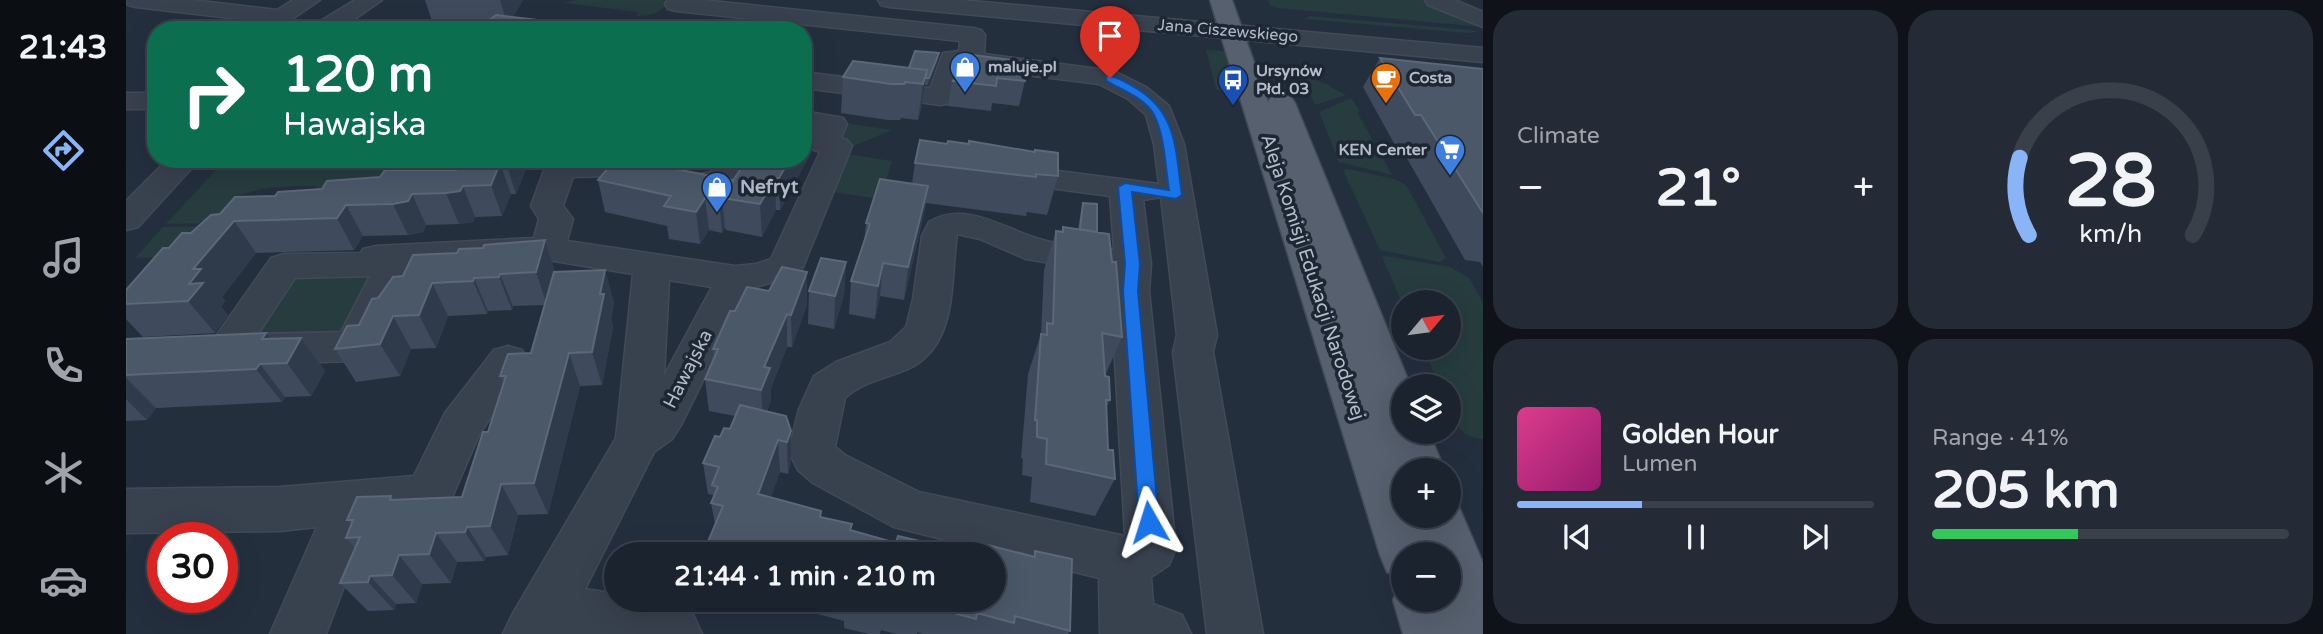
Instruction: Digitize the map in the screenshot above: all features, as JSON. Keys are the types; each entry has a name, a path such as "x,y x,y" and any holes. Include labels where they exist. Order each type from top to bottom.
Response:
{"main road":[{"name":"Aleja Komisji Edukacji Narodowej","path":"1237,17 1391,390"},
{"name":"Aleja Komisji Edukacji Narodowej","path":"1237,17 1401,542"},
{"path":"1445,528 1483,630"},
{"path":"1424,612 1432,634"}],"street":[{"path":"136,0 279,17"},
{"path":"273,21 309,0"},
{"path":"318,21 349,0"},
{"path":"337,21 371,0"},
{"name":"Jana Ciszewskiego","path":"889,0 1237,17 1483,55"},
{"path":"1436,0 1483,20"},
{"name":"Jana Ciszewskiego","path":"1016,6 1036,9 1054,1 1483,39"},
{"path":"676,10 807,21"},
{"path":"812,21 973,35 970,61"},
{"path":"812,81 942,97 951,58 1105,77 1137,93 1159,112 1169,144 1196,335 1193,352 1235,634"},
{"path":"126,101 147,101"},
{"path":"226,350 267,263 372,264 376,257 550,242 735,278 759,276 785,267 836,146 824,144 833,124 812,121"},
{"path":"126,193 155,168"},
{"path":"126,220 176,168"},
{"path":"342,200 368,199 402,186 412,178 412,168"},
{"path":"550,242 556,219 547,206 560,168"},
{"path":"662,168 660,173 662,177 695,184 717,181 725,177 728,168"},
{"path":"975,169 1176,195"},
{"path":"1125,187 1133,264 1130,291 1151,548 1136,559 1124,560 911,512 829,468 814,456 812,450 827,389 837,379 897,356 923,333 930,309 941,229 950,224 977,226 1026,248 1133,264"},
{"path":"126,355 353,346 398,256"},
{"path":"638,439 652,263"},
{"name":"Hawajska","path":"538,622 638,439 656,426 666,413 735,278"},
{"path":"126,511 280,509 351,505 429,496 461,426 508,361"},
{"path":"298,634 351,505"},
{"path":"1124,560 1140,631"},
{"name":"Hawajska","path":"538,622 602,618 674,634"}],"green space":[{"path":"576,0 672,0 656,12 636,16 639,12 564,3"},
{"path":"1268,0 1426,0 1483,27 1278,8 1270,5"},
{"path":"1310,16 1482,31 1468,33 1304,19"},
{"path":"1206,50 1227,51 1233,73 1233,94 1216,89"},
{"path":"1301,75 1332,86 1330,87 1346,95 1315,105"},
{"path":"1351,98 1392,175 1339,162 1319,112"},
{"path":"837,122 892,130 846,149 841,148"},
{"path":"847,154 892,161 881,199 825,191"},
{"path":"218,168 386,168 390,172 363,187 322,187 316,195 312,194 317,186 279,187 251,192 239,196 227,210 214,219 198,223 166,224"},
{"path":"1343,170 1394,179 1406,185 1446,258 1440,262 1380,250"},
{"path":"203,226 170,257 135,258 163,227"},
{"path":"1382,257 1450,267 1469,278 1483,303 1483,439 1461,431 1461,374 1434,374 1428,360 1461,360 1461,290 1396,290"},
{"path":"389,267 353,338 243,343 290,270"}],"building":[{"path":"496,15 547,21 488,21"},
{"path":"915,51 939,53 929,78 926,78 927,70 909,68"},
{"path":"965,54 1027,62 1025,81 997,78 996,86 952,81 957,79"},
{"path":"1380,58 1483,69 1483,213 1421,115 1415,115"},
{"path":"853,61 927,70 923,84 891,84 843,77"},
{"path":"920,140 947,144 948,141 969,144 969,141 1058,153 1058,176 1036,174 1036,177 915,163"},
{"path":"498,168 491,185 463,186 460,191 446,193 412,194 408,201 393,204 346,205 337,218 234,221 193,269 201,269 189,284 203,283 188,301 126,304 126,290 163,248 169,248 182,233 191,233 211,215 220,214 235,197 275,196 278,192 322,189 327,181 380,177 385,170"},
{"path":"608,168 670,168 732,180 719,200 705,198 696,212 664,206 671,196 598,180"},
{"path":"741,168 785,168 779,178 775,178 760,204 722,198"},
{"path":"880,179 928,186 908,267 883,263 878,286 851,281 870,224 866,223"},
{"path":"1083,203 1097,204 1097,232 1080,229"},
{"path":"1063,227 1109,234 1112,262 1116,262 1122,337 1102,333 1105,376 1109,377 1110,400 1106,400 1108,450 1113,450 1115,479 1046,464 1047,439 1037,437 1035,420 1041,334 1047,335 1047,323 1053,324 1056,231 1063,232"},
{"path":"545,240 536,272 500,274 499,277 474,278 473,281 432,283 419,315 393,316 380,344 335,349 347,326 359,325 372,299 378,298 393,277 403,276 413,255 457,253 459,249 483,248 484,245"},
{"path":"821,258 846,262 835,296 809,291"},
{"path":"782,267 807,272 791,315 787,314 764,367 770,368 761,390 705,379 718,349 713,349 730,311 735,311 747,287 769,291"},
{"path":"605,270 600,294 604,294 592,352 569,353 534,483 501,484 490,526 467,527 465,532 436,533 429,554 399,555 392,575 370,576 368,582 340,583 360,537 346,538 353,520 347,520 357,497 391,496 390,500 462,497 483,432 488,432 506,376 500,376 508,354 531,353 554,272"},
{"path":"266,333 262,339 301,338 287,363 260,364 256,369 126,375 126,339"},
{"path":"740,405 786,416 791,431 787,442 778,440 758,494 821,511 820,517 852,524 850,530 892,542 708,542 723,506 711,503 718,487 712,485 719,467 703,463 715,436 720,437 724,428 730,429"},
{"path":"898,536 924,542 896,542"},
{"path":"1006,550 1035,557 1035,551 1072,559 1070,631 1015,616 1014,623 977,613 976,619 950,612 1006,612"}],"place":[{"name":"maluje.pl","path":"965,94"},
{"name":"Costa","path":"1386,105"},
{"name":"Ursynów Płd. 03","path":"1233,107"},
{"name":"KEN Center","path":"1450,177"},
{"name":"Nefryt","path":"717,214"}],"route":[{"path":"1110,78 1130,88 1159,112 1169,144 1176,195 1125,187 1133,264 1130,291 1149,522"}]}
